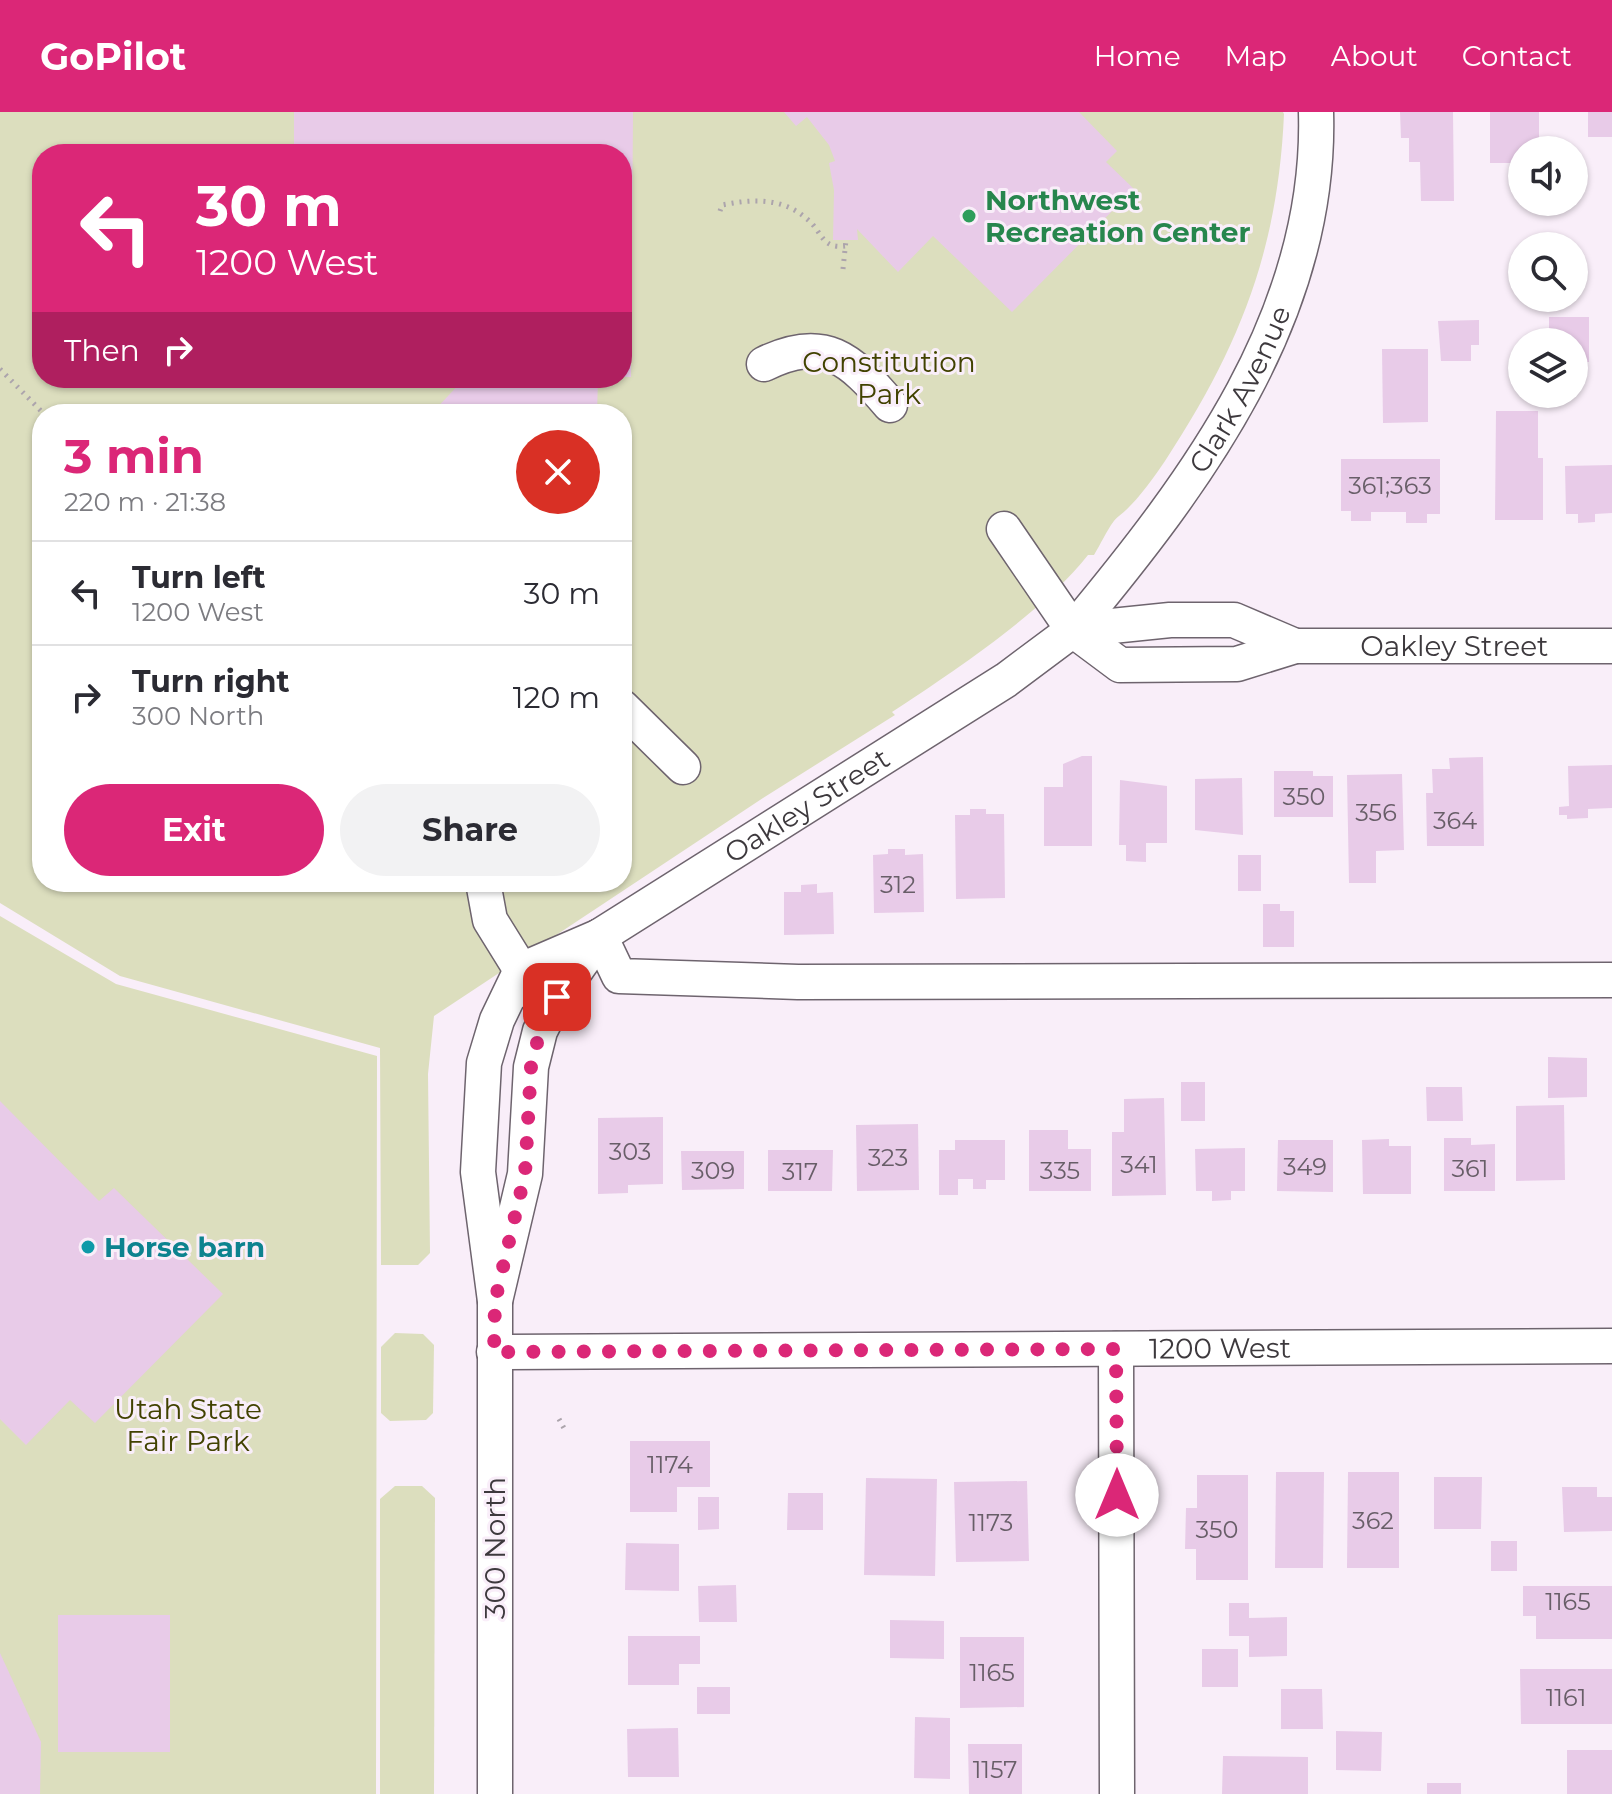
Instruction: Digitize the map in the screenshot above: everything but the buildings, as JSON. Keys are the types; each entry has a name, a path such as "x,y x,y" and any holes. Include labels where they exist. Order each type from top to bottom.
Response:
{"street":[{"name":"Clark Avenue","path":"1073,630 1154,533 1232,413 1264,354 1289,292 1306,228 1315,163 1316,112"},
{"path":"764,364 791,350 823,352 859,369 890,405"},
{"path":"1004,529 1073,630"},
{"name":"Oakley Street","path":"557,997 600,936 1006,680 1073,630 1120,665 1237,664 1295,646 1612,646"},
{"path":"632,717 683,767"},
{"path":"485,892 490,920 521,970 600,936 619,976 798,982 1612,980"},
{"name":"300 North","path":"495,1794 495,1301 478,1172 484,1063 497,1020 521,970"},
{"name":"300 North","path":"495,1301 525,1174 531,1067 540,1031 557,997"},
{"name":"1200 West","path":"494,1352 1612,1346"},
{"path":"1116,1349 1117,1794"}],"path":[{"path":"720,211 722,205 751,199 779,204 807,218 824,243 833,248 845,243 843,269"},
{"path":"0,369 34,404"},
{"path":"559,1419 566,1432"}],"green space":[{"name":"Constitution Park","path":"0,112 1283,112 1273,210 1263,254 1234,338 1165,461 1149,484 1113,523 1094,555 1088,555 1022,619 969,660 892,712 895,715 632,885 632,404 32,404 32,892 621,892 434,1016 428,1074 430,1253 418,1265 381,1265 380,1048 120,976 0,903"},
{"name":"Utah State Fair Park","path":"0,916 116,984 377,1056 376,1794 0,1794"},
{"path":"395,1333 423,1334 434,1345 433,1413 426,1420 390,1421 381,1413 381,1347"},
{"path":"395,1486 422,1486 435,1498 434,1794 380,1794 380,1499"}],"place":[{"name":"Northwest Recreation Center","path":"969,216"},
{"name":"Horse barn","path":"88,1247"}],"route":[{"path":"557,997 540,1031 531,1067 525,1174 495,1301 494,1352 1116,1349 1117,1495"}]}
